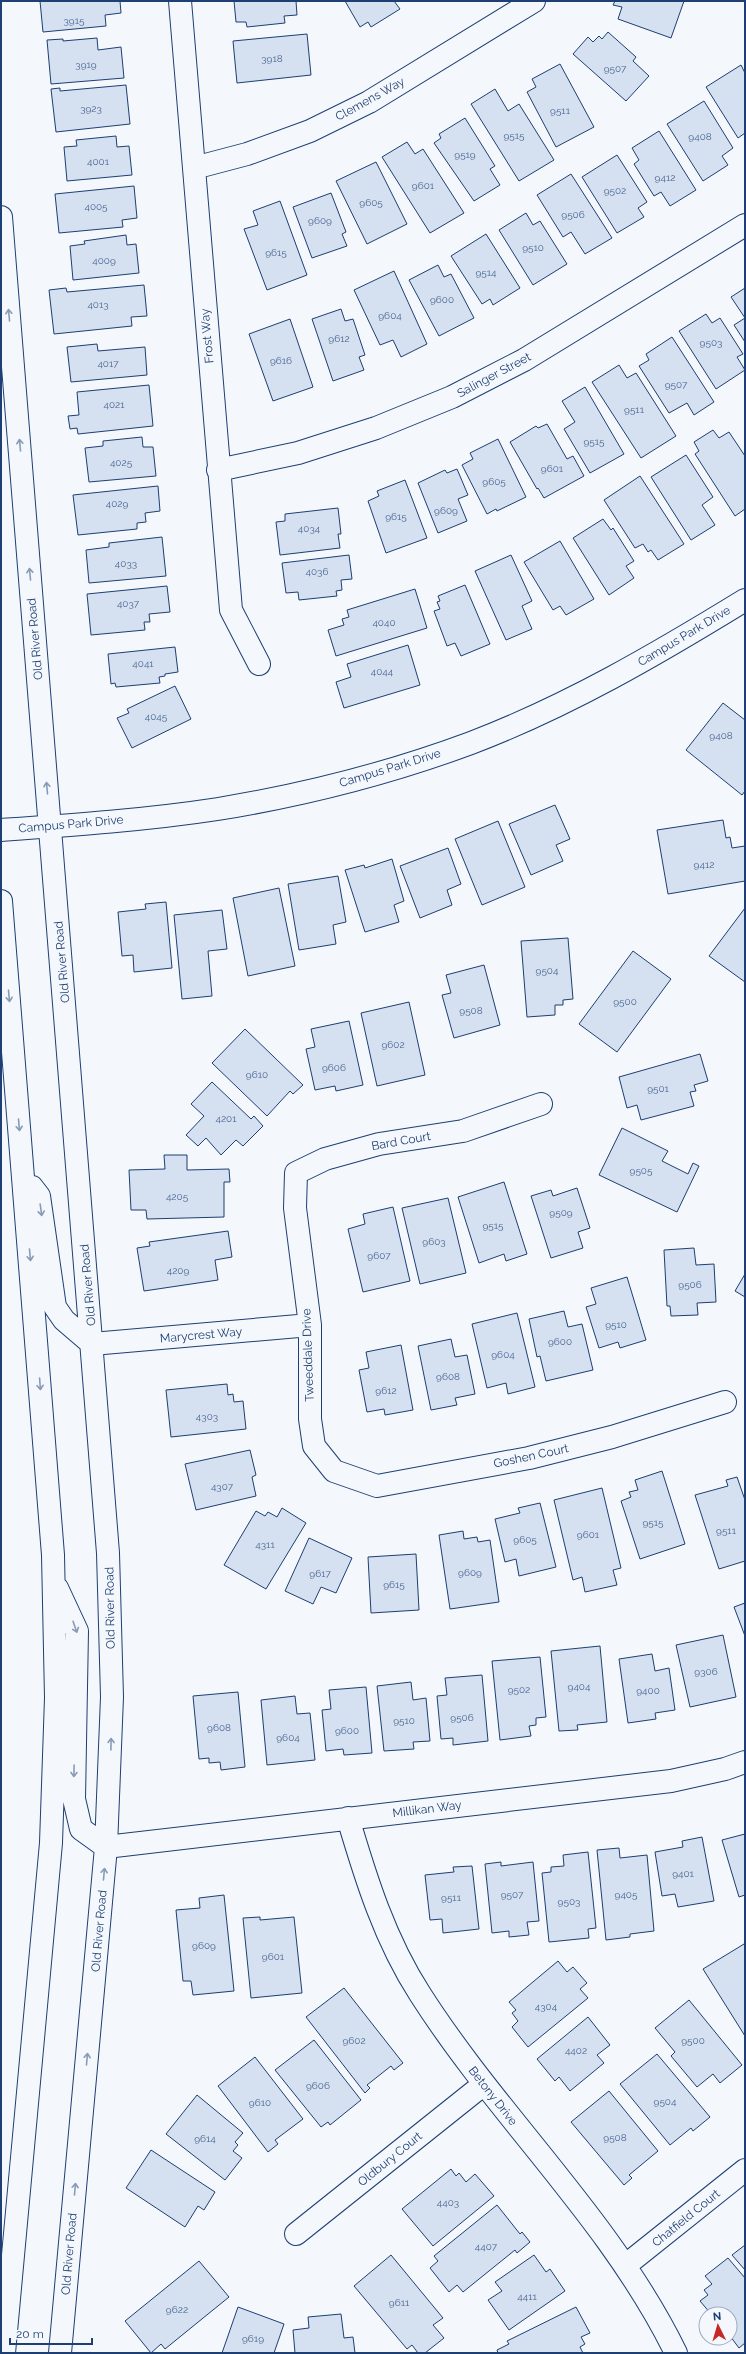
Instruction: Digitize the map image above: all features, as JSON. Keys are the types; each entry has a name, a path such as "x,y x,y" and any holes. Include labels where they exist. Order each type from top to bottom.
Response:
{"street":[{"name":"Frost Way","path":"180,1 218,470 231,610 259,664"},
{"name":"Clemens Way","path":"194,168 247,154 310,131 369,102 534,1"},
{"name":"Old River Road","path":"1,217 108,1553 112,1697 106,1847 60,2353"},
{"name":"Salinger Street","path":"218,470 298,453 376,428 452,398 524,360 745,224"},
{"name":"Campus Park Drive","path":"1,830 217,809 304,792 388,770 471,742 572,699 649,658 745,600"},
{"path":"1,901 54,1579 56,1698 51,1836 4,2353"},
{"name":"Bard Court","path":"295,1208 296,1173 325,1159 379,1144 464,1131 541,1104"},
{"path":"23,1176 39,1196 55,1307 64,1320 92,1344"},
{"name":"Tweeddale Drive","path":"295,1208 310,1325 310,1419 314,1446 334,1471"},
{"name":"Marycrest Way","path":"92,1344 310,1325"},
{"name":"Goshen Court","path":"334,1471 377,1486 529,1458 612,1437 725,1402"},
{"path":"54,1579 77,1631 74,1799 81,1829 106,1847"},
{"name":"Millikan Way","path":"106,1847 671,1780 725,1769 745,1762"},
{"name":"Betony Drive","path":"348,1818 365,1877 389,1936 419,1992 454,2046 626,2265 659,2317 676,2353"},
{"name":"Oldbury Court","path":"296,2234 484,2084"},
{"name":"Chatfield Court","path":"626,2265 745,2170"}],"building":[{"path":"40,1 120,1 121,13 105,15 106,26 43,32"},
{"path":"234,1 296,1 297,15 284,16 285,23 247,27 246,22 236,22"},
{"path":"345,1 394,1 400,9 371,27 368,22 360,27"},
{"path":"615,1 684,1 671,38 618,19 622,7 613,5"},
{"path":"608,32 636,57 633,61 649,76 626,101 573,54 588,37 593,42 599,36 602,39"},
{"path":"307,34 311,75 237,83 233,41"},
{"path":"97,38 98,50 121,47 124,78 51,84 47,40 63,39 63,41"},
{"path":"560,64 594,127 556,147 527,92 536,87 532,79"},
{"path":"741,65 745,73 745,133 738,138 706,87"},
{"path":"126,85 130,124 56,132 51,89 60,88 60,91"},
{"path":"495,89 508,111 519,104 554,160 519,181 471,104"},
{"path":"704,101 733,148 722,156 728,165 703,181 667,124"},
{"path":"465,118 495,166 490,169 500,185 474,201 434,143 441,138 439,134"},
{"path":"659,131 696,190 670,206 661,192 654,196 634,164 639,160 632,148"},
{"path":"116,136 117,147 129,146 132,175 67,181 64,147 77,146 76,140"},
{"path":"407,142 415,154 423,149 464,213 430,233 382,157"},
{"path":"617,155 647,202 638,208 644,217 617,233 582,177"},
{"path":"376,162 407,224 367,244 336,181"},
{"path":"571,174 612,238 585,254 571,232 563,237 537,195"},
{"path":"134,186 137,218 122,220 123,227 59,233 55,194"},
{"path":"331,193 346,232 342,234 347,246 312,258 293,207"},
{"path":"280,201 307,275 267,290 244,229 258,225 253,211"},
{"path":"526,213 533,225 540,221 567,264 533,285 499,230"},
{"path":"486,234 520,288 493,305 490,299 482,304 451,256"},
{"path":"126,235 127,245 136,244 139,273 73,280 70,246 85,244 84,241"},
{"path":"438,265 444,277 451,274 474,318 439,336 409,280"},
{"path":"394,271 427,344 401,357 393,340 380,345 354,290"},
{"path":"144,285 147,316 131,317 132,326 54,334 49,290 66,288 67,292"},
{"path":"745,288 745,318 731,297"},
{"path":"341,309 345,321 353,319 365,355 359,357 364,370 333,381 312,319"},
{"path":"706,314 712,323 720,318 743,354 737,357 745,370 716,389 679,331"},
{"path":"745,318 745,342 734,325"},
{"path":"290,319 313,387 273,401 249,334"},
{"path":"672,337 714,402 694,415 687,403 669,413 639,366 649,360 646,354"},
{"path":"97,344 98,351 145,347 147,375 71,382 67,347"},
{"path":"619,365 627,378 636,373 676,436 641,458 592,382"},
{"path":"149,385 153,426 78,434 77,428 70,429 68,416 79,415 77,392"},
{"path":"585,387 624,454 590,473 564,429 575,422 562,401"},
{"path":"547,424 567,459 573,456 584,476 544,498 538,488 537,489 510,442 536,426 538,428"},
{"path":"713,430 719,438 729,432 745,456 745,509 735,516 695,454 699,451 694,442"},
{"path":"142,437 143,447 153,447 156,476 89,482 85,448 103,446 103,441"},
{"path":"498,439 526,497 497,511 496,509 487,514 462,465 473,459 470,453"},
{"path":"686,455 713,497 702,505 715,525 691,540 651,477"},
{"path":"457,469 468,495 458,499 467,521 438,533 418,483 445,470 447,473"},
{"path":"640,476 684,544 658,560 651,550 648,552 643,544 635,548 604,500"},
{"path":"405,480 427,538 386,553 368,501 379,496 377,491"},
{"path":"158,486 160,511 145,513 146,522 137,523 137,529 78,535 73,495"},
{"path":"338,508 341,534 338,534 340,548 280,555 276,522 285,521 285,514"},
{"path":"603,519 611,530 613,528 634,561 626,566 634,578 609,595 573,538"},
{"path":"162,537 166,576 89,583 86,550 109,547 109,543"},
{"path":"560,541 594,599 566,615 560,606 553,610 524,562"},
{"path":"349,555 352,579 341,580 342,590 336,591 337,596 299,600 298,592 286,593 282,563"},
{"path":"511,555 532,601 522,606 532,629 506,640 475,571"},
{"path":"465,585 490,644 461,656 455,643 447,646 434,611 440,609 437,602 440,601 438,596"},
{"path":"167,586 170,612 149,614 150,622 144,622 145,630 91,635 87,594"},
{"path":"415,589 427,628 336,656 328,630 344,625 342,619 349,617 347,610"},
{"path":"408,645 420,685 344,708 336,682 351,677 347,664"},
{"path":"175,647 178,672 165,674 165,676 159,677 160,683 116,687 115,683 111,684 108,654"},
{"path":"175,686 191,719 132,748 117,718 129,713 127,709"},
{"path":"723,703 745,720 745,791 742,795 686,750"},
{"path":"555,805 570,839 556,845 563,861 531,875 509,824"},
{"path":"723,820 726,838 730,837 732,848 745,846 745,881 668,894 657,830"},
{"path":"498,821 525,887 482,905 455,839"},
{"path":"448,848 461,884 447,890 452,905 420,918 400,866"},
{"path":"392,859 404,901 394,905 399,922 365,932 345,870 364,865 365,868"},
{"path":"338,876 346,922 333,925 336,944 299,950 288,884"},
{"path":"279,888 295,966 248,976 233,898"},
{"path":"166,902 172,968 134,972 133,955 122,956 118,912 146,909 145,904"},
{"path":"745,908 745,982 709,956"},
{"path":"222,910 227,949 208,951 212,996 182,999 174,915"},
{"path":"568,938 573,999 563,1000 563,1005 555,1005 555,1015 527,1017 521,941"},
{"path":"633,951 671,979 617,1052 579,1024"},
{"path":"484,965 500,1025 454,1038 442,995 451,993 446,975"},
{"path":"409,1002 425,1075 377,1086 361,1013"},
{"path":"349,1021 363,1085 336,1091 335,1086 315,1090 306,1049 315,1047 311,1029"},
{"path":"245,1029 303,1085 293,1094 290,1091 267,1116 212,1063"},
{"path":"700,1054 708,1081 694,1085 696,1091 690,1092 694,1106 641,1120 637,1105 627,1108 619,1077"},
{"path":"212,1082 251,1119 254,1116 263,1126 243,1146 236,1140 221,1155 206,1138 198,1146 186,1135 204,1116 191,1104"},
{"path":"622,1128 668,1151 662,1161 688,1174 693,1163 699,1166 677,1212 599,1175"},
{"path":"164,1155 187,1155 187,1170 229,1169 230,1182 224,1182 224,1217 147,1219 146,1210 131,1210 129,1170 165,1169"},
{"path":"504,1182 527,1254 506,1261 504,1254 479,1263 458,1197"},
{"path":"577,1188 590,1228 578,1232 583,1248 551,1258 531,1196 551,1190 553,1196"},
{"path":"448,1198 466,1273 420,1284 402,1208"},
{"path":"393,1207 410,1281 363,1292 348,1229 365,1224 363,1214"},
{"path":"228,1231 232,1257 215,1260 218,1280 144,1291 137,1248 150,1246 149,1242"},
{"path":"694,1248 696,1265 714,1264 716,1302 697,1303 698,1315 671,1316 670,1306 667,1306 664,1250"},
{"path":"745,1274 745,1297 735,1291"},
{"path":"627,1277 646,1340 620,1348 618,1342 599,1348 586,1307 596,1304 591,1288"},
{"path":"564,1311 568,1327 582,1324 593,1370 546,1381 540,1356 537,1357 529,1319"},
{"path":"517,1313 535,1387 508,1394 506,1383 487,1388 472,1324"},
{"path":"451,1339 455,1357 467,1355 475,1394 455,1398 457,1405 431,1410 418,1346"},
{"path":"401,1345 413,1410 385,1415 384,1409 367,1412 359,1370 369,1368 366,1352"},
{"path":"227,1384 228,1395 233,1394 234,1402 243,1401 246,1429 171,1437 166,1390"},
{"path":"250,1450 256,1475 252,1477 256,1496 196,1510 185,1464"},
{"path":"662,1471 685,1544 640,1559 621,1501 631,1497 629,1492 638,1490 635,1480"},
{"path":"737,1477 745,1500 745,1561 719,1569 695,1495 728,1486 726,1480"},
{"path":"602,1488 621,1568 613,1570 617,1585 585,1592 582,1577 573,1580 554,1500"},
{"path":"540,1503 556,1567 519,1576 516,1559 505,1562 495,1519 520,1513 518,1508"},
{"path":"282,1508 306,1523 266,1589 224,1565 256,1511 265,1516 268,1512 277,1517"},
{"path":"463,1531 464,1539 477,1537 478,1542 490,1540 499,1602 450,1609 439,1535"},
{"path":"309,1538 352,1558 336,1593 321,1587 313,1604 285,1591"},
{"path":"416,1554 419,1610 371,1613 368,1557"},
{"path":"745,1603 745,1636 734,1607"},
{"path":"723,1635 736,1697 690,1707 676,1645"},
{"path":"600,1646 607,1722 577,1725 578,1730 559,1731 551,1651"},
{"path":"652,1654 655,1671 669,1668 675,1710 655,1713 656,1719 628,1723 619,1659"},
{"path":"540,1657 546,1717 536,1718 536,1725 529,1726 531,1736 500,1740 492,1661"},
{"path":"482,1675 488,1741 453,1745 453,1738 441,1739 437,1696 447,1695 445,1678"},
{"path":"411,1682 413,1700 426,1698 430,1741 413,1742 414,1749 384,1751 377,1686"},
{"path":"366,1687 372,1753 344,1755 343,1749 326,1751 322,1710 331,1709 329,1690"},
{"path":"238,1692 245,1767 221,1770 220,1762 209,1763 209,1758 199,1759 193,1696"},
{"path":"295,1696 297,1714 310,1713 315,1760 267,1765 261,1700"},
{"path":"745,1834 745,1895 739,1897 722,1840"},
{"path":"702,1837 714,1901 678,1907 675,1894 662,1896 655,1852 683,1847 682,1841"},
{"path":"619,1848 620,1858 647,1855 654,1931 630,1934 630,1937 606,1940 597,1850"},
{"path":"588,1852 596,1928 588,1929 589,1938 549,1942 542,1873 551,1872 551,1867 564,1866 563,1855"},
{"path":"501,1862 501,1866 533,1862 539,1921 527,1922 529,1935 509,1937 509,1931 492,1933 485,1864"},
{"path":"472,1866 479,1929 443,1933 442,1919 430,1920 425,1875 454,1872 453,1867"},
{"path":"224,1895 234,1991 193,1995 191,1981 183,1981 176,1910 200,1908 199,1898"},
{"path":"260,1917 260,1920 294,1917 302,1993 251,1998 243,1918"},
{"path":"744,1944 745,1946 745,2036 703,1969"},
{"path":"558,1961 567,1972 573,1967 587,1983 580,1989 588,1998 528,2047 512,2027 518,2021 512,2013 516,2010 509,2002"},
{"path":"344,1988 403,2063 394,2070 391,2066 367,2085 370,2088 365,2093 306,2017"},
{"path":"689,2000 742,2065 720,2083 713,2074 697,2087 671,2056 675,2052 655,2028"},
{"path":"588,2017 610,2045 597,2055 604,2063 570,2091 559,2077 555,2081 537,2059"},
{"path":"314,2040 361,2100 330,2125 328,2122 321,2127 275,2070"},
{"path":"657,2054 710,2117 693,2131 691,2128 670,2145 620,2084"},
{"path":"255,2057 303,2119 275,2140 278,2144 268,2152 218,2086"},
{"path":"609,2091 658,2151 629,2175 632,2178 624,2185 571,2122"},
{"path":"197,2095 243,2133 235,2142 238,2145 233,2151 242,2158 225,2180 166,2134"},
{"path":"151,2150 215,2192 204,2210 198,2206 185,2227 126,2188"},
{"path":"451,2169 456,2176 459,2173 466,2182 475,2174 494,2196 433,2246 402,2209"},
{"path":"497,2205 520,2234 522,2232 530,2242 517,2253 515,2250 463,2292 457,2285 449,2292 430,2268 438,2261 434,2256"},
{"path":"745,2245 745,2270 732,2255"},
{"path":"391,2255 443,2318 433,2325 444,2338 425,2353 418,2353 412,2345 407,2349 354,2286"},
{"path":"534,2255 546,2272 550,2269 565,2291 509,2330 488,2300 502,2291 495,2282"},
{"path":"728,2258 745,2278 745,2343 739,2348 738,2346 738,2306 704,2306 700,2301 708,2295 704,2290 712,2284 705,2276"},
{"path":"199,2261 229,2297 165,2349 161,2344 151,2353 125,2321"},
{"path":"238,2307 284,2324 274,2353 222,2353"},
{"path":"576,2307 590,2333 581,2337 585,2344 580,2347 583,2353 498,2353 497,2350 509,2344 507,2341"},
{"path":"341,2314 344,2338 353,2337 355,2353 295,2353 293,2330 309,2328 308,2317"}]}
